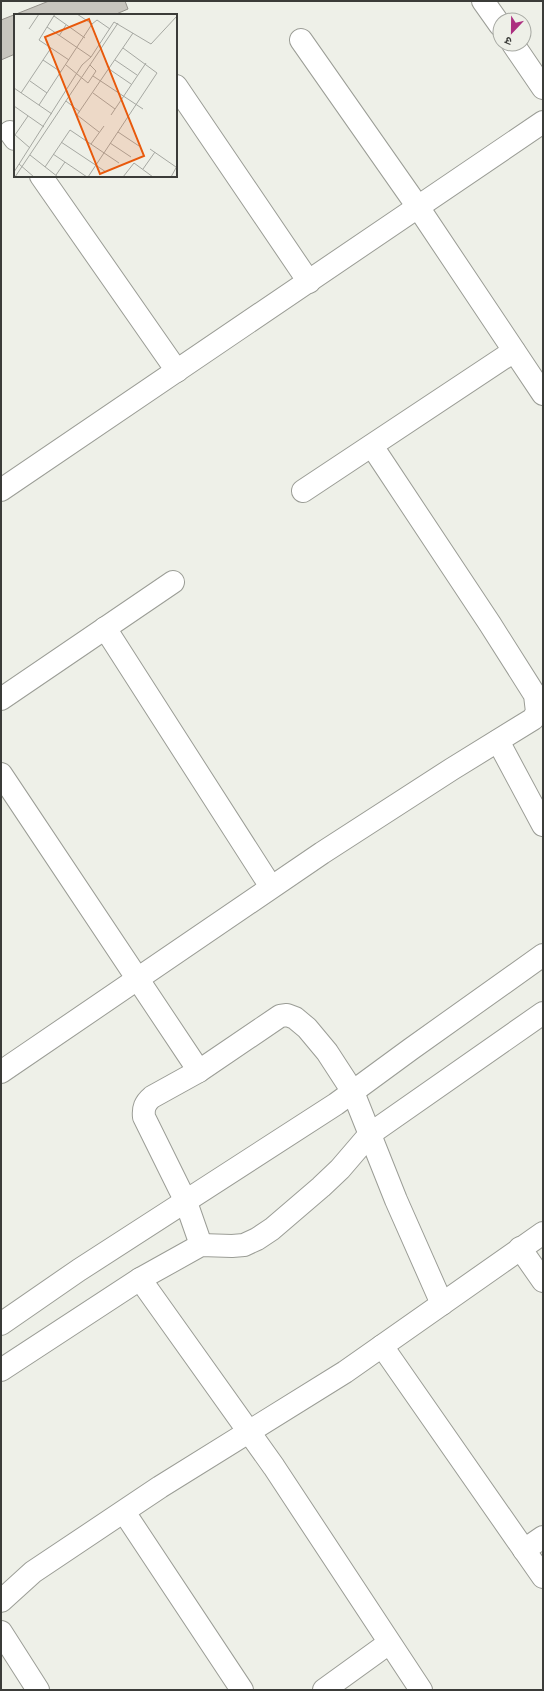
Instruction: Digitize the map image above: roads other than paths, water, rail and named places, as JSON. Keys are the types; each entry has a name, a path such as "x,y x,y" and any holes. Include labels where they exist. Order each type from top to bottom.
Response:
{"street":[{"path":"483,1 492,14"},
{"path":"301,40 418,207 543,394"},
{"path":"518,52 543,88"},
{"path":"177,87 309,282"},
{"path":"1,490 543,122"},
{"path":"41,177 177,371"},
{"path":"302,491 514,351"},
{"path":"1,1072 138,980 272,887 452,769 533,719 537,712 535,695 490,624 372,446"},
{"path":"1,699 173,582"},
{"path":"105,628 272,887"},
{"path":"498,741 543,825"},
{"path":"1,774 199,1071"},
{"path":"1,1324 79,1270 186,1202 353,1092 543,955"},
{"path":"1,1370 140,1279 201,1245 232,1246 244,1244 257,1239 272,1229 340,1169 370,1134 543,1013"},
{"path":"201,1245 186,1202 144,1117 143,1109 152,1097 199,1071 280,1016 288,1015 295,1018 307,1028 327,1052 353,1092 396,1200 442,1304"},
{"path":"1,1601 34,1572 160,1487 345,1372 543,1233"},
{"path":"520,1248 543,1281"},
{"path":"140,1279 274,1467 389,1644 421,1690"},
{"path":"382,1346 543,1577"},
{"path":"124,1512 242,1690"},
{"path":"524,1550 543,1537"},
{"path":"1,1632 38,1690"},
{"path":"324,1690 389,1644"}]}
